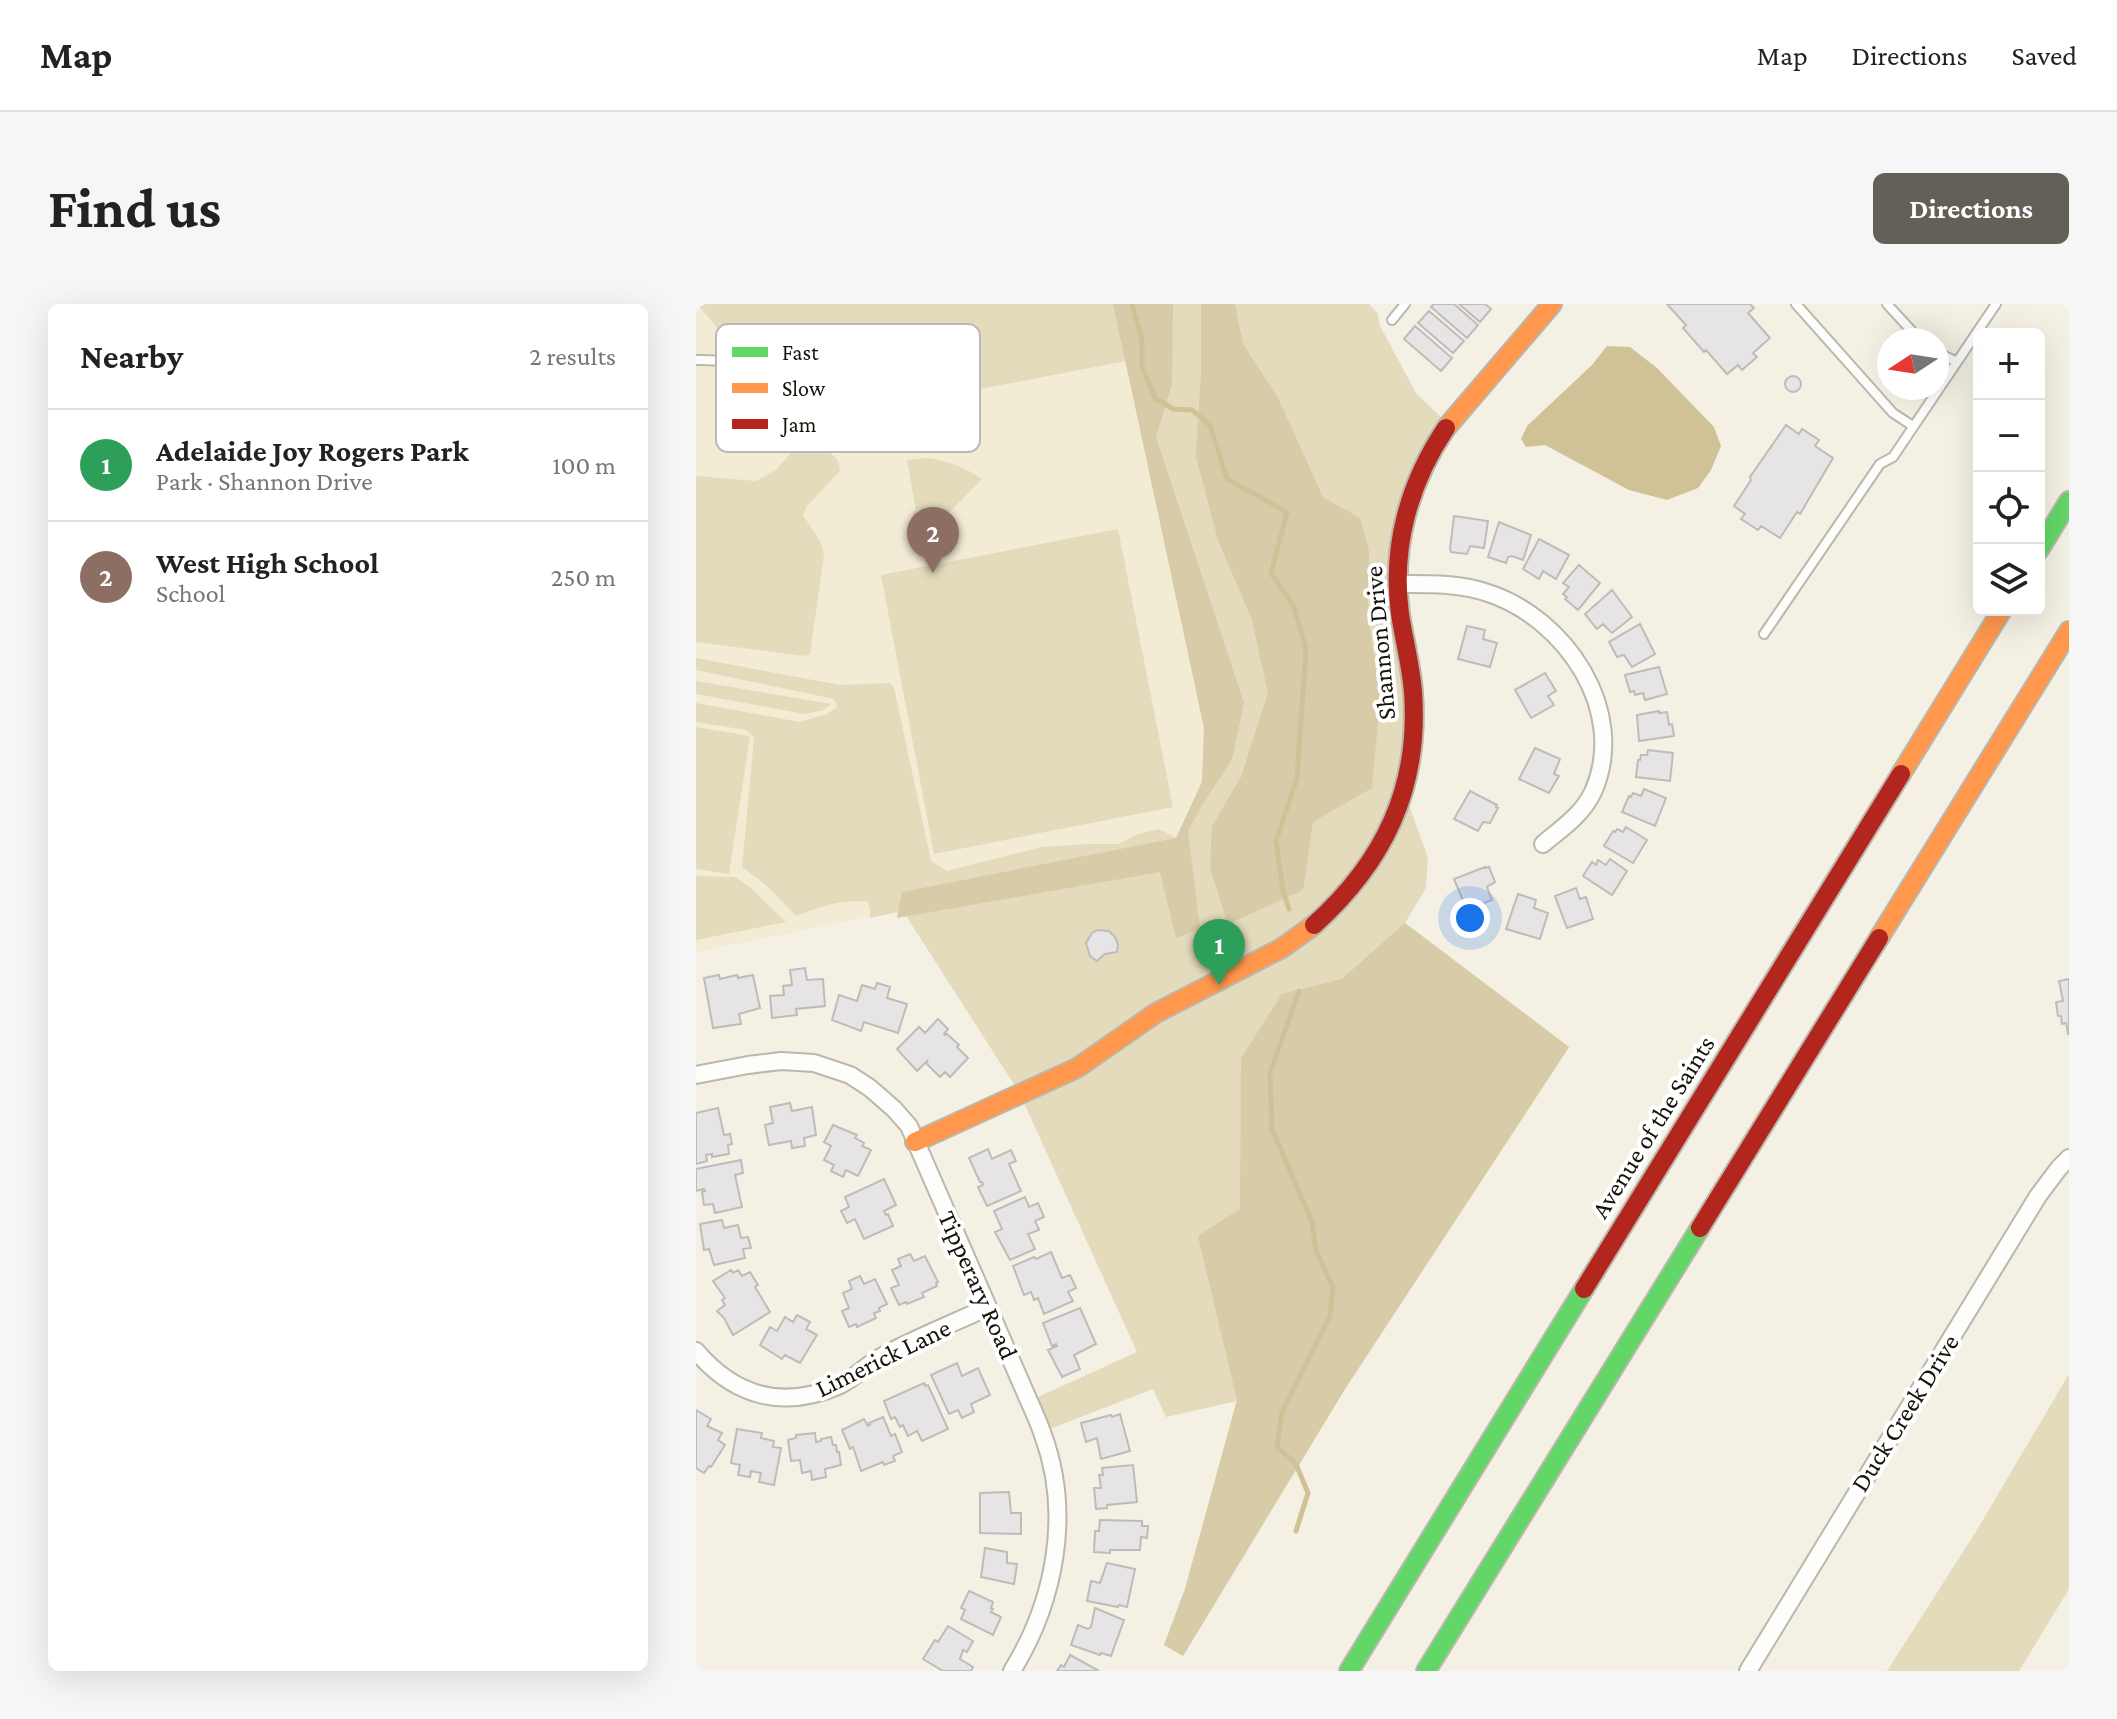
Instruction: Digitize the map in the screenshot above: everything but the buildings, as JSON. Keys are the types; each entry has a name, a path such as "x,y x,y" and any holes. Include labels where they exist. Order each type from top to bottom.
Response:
{"main road":[{"name":"Shannon Drive","path":"915,1142 1077,1068 1156,1013 1282,948 1340,902 1363,874 1391,826 1404,791 1411,755 1413,690 1398,584 1399,550 1405,515 1431,450 1452,419 1552,304"},
{"path":"2043,544 2069,501"},
{"name":"Avenue of the Saints","path":"1349,1671 1998,616"},
{"path":"1426,1671 2069,631"}],"street":[{"path":"1398,584 1466,587 1516,605 1557,637 1585,675 1601,725 1603,744 1600,768 1593,790 1578,815 1543,844"},
{"name":"Tipperary Road","path":"696,1075 781,1061 814,1063 850,1075 880,1096 909,1126 1044,1436 1051,1464 1057,1501 1057,1539 1047,1596 1026,1649 1012,1671"},
{"name":"Duck Creek Drive","path":"1748,1671 2038,1196 2069,1158"},
{"name":"Limerick Lane","path":"696,1351 738,1387 758,1395 798,1397 841,1384 878,1358 988,1307"}],"lane":[{"path":"1392,320 1405,304"},
{"path":"1796,304 1893,413 1913,426"},
{"path":"1887,304 1909,328"},
{"path":"1764,634 1880,464 1893,457 1996,304"},
{"path":"1949,358 1957,362"},
{"path":"696,360 716,361"}],"shaded area":[{"path":"696,304 1113,304 1204,728 1202,782 1167,857 696,952"},
{"path":"697,304 1369,304 1378,314 1379,324 1416,393 1448,424 1405,515 1413,690 1404,791 1428,858 1426,888 1405,923 1569,1047 1345,1389 1183,1656 1164,1645 1185,1589 1237,1401 1166,1417 1153,1389 1042,1432 1029,1401 1137,1352 1020,1094 903,911 903,892 898,912 870,918 867,901 857,901 830,904 796,916 766,885 742,867 754,738 746,730 696,722 696,703 800,722 827,714 837,707 834,699 696,670 696,658 840,685 890,683 894,687 931,861 947,871 1041,847 1119,844 1135,835 1159,829 1176,838 1202,782 1204,728 1126,361 980,389 980,324 716,324 716,326"},
{"path":"1113,304 1173,304 1172,384 1156,437 1244,703 1232,759 1188,831 1200,929 1176,938 1160,872 897,918 902,892 1176,838 1202,782 1204,728"},
{"path":"1201,304 1235,304 1243,344 1278,398 1323,497 1360,518 1369,551 1368,613 1380,699 1372,788 1313,822 1303,890 1228,924 1210,868 1212,826 1241,777 1268,693 1252,620 1218,540 1196,457"},
{"path":"1607,346 1630,347 1657,368 1714,427 1721,446 1711,470 1698,488 1667,500 1629,490 1545,445 1526,447 1521,439 1527,426 1592,365"},
{"path":"792,452 832,452 840,471 807,506 803,515 820,541 824,555 810,654 804,656 696,642 696,476 756,481 776,470"},
{"path":"927,458 956,465 982,479 944,518 947,522 935,538 925,532 914,532 913,512 916,511 907,460"},
{"path":"1118,529 1173,807 934,854 881,575"},
{"path":"696,681 831,704 824,710 805,714 696,694"},
{"path":"696,727 750,736 729,874 696,869"},
{"path":"696,876 735,877 786,922 696,940"},
{"path":"1405,923 1569,1047 1345,1389 1183,1656 1164,1645 1185,1589 1237,1400 1198,1236 1240,1209 1241,1058 1282,994 1342,979"},
{"path":"2069,1374 2069,1589 2019,1671 1887,1671 1977,1530"}],"waterway":[{"path":"1132,304 1142,340 1142,367 1155,398 1173,409 1192,410 1210,425 1227,479 1287,512 1271,573 1294,607 1306,649 1297,778 1276,841 1283,891 1289,909"},
{"path":"1296,1531 1308,1493 1296,1464 1277,1447 1282,1412 1330,1316 1333,1287 1316,1251 1312,1222 1272,1129 1270,1073 1299,991"}],"traffic: fast":[{"path":"2043,544 2069,501"},
{"path":"1426,1671 1700,1228"},
{"path":"1349,1671 1584,1289"}],"traffic: slow":[{"path":"1446,428 1552,304"},
{"path":"1901,774 1998,616"},
{"path":"1879,938 2069,631"},
{"path":"915,1142 1077,1068 1156,1013 1282,948 1314,925"}],"traffic: jam":[{"path":"1314,925 1339,901 1378,849 1403,791 1414,727 1412,682 1400,614 1398,564 1413,493 1446,428"},
{"path":"1584,1289 1901,774"},
{"path":"1700,1228 1879,938"}],"place":[{"name":"West High School","path":"933,573"},
{"name":"Adelaide Joy Rogers Park","path":"1219,985"}]}
